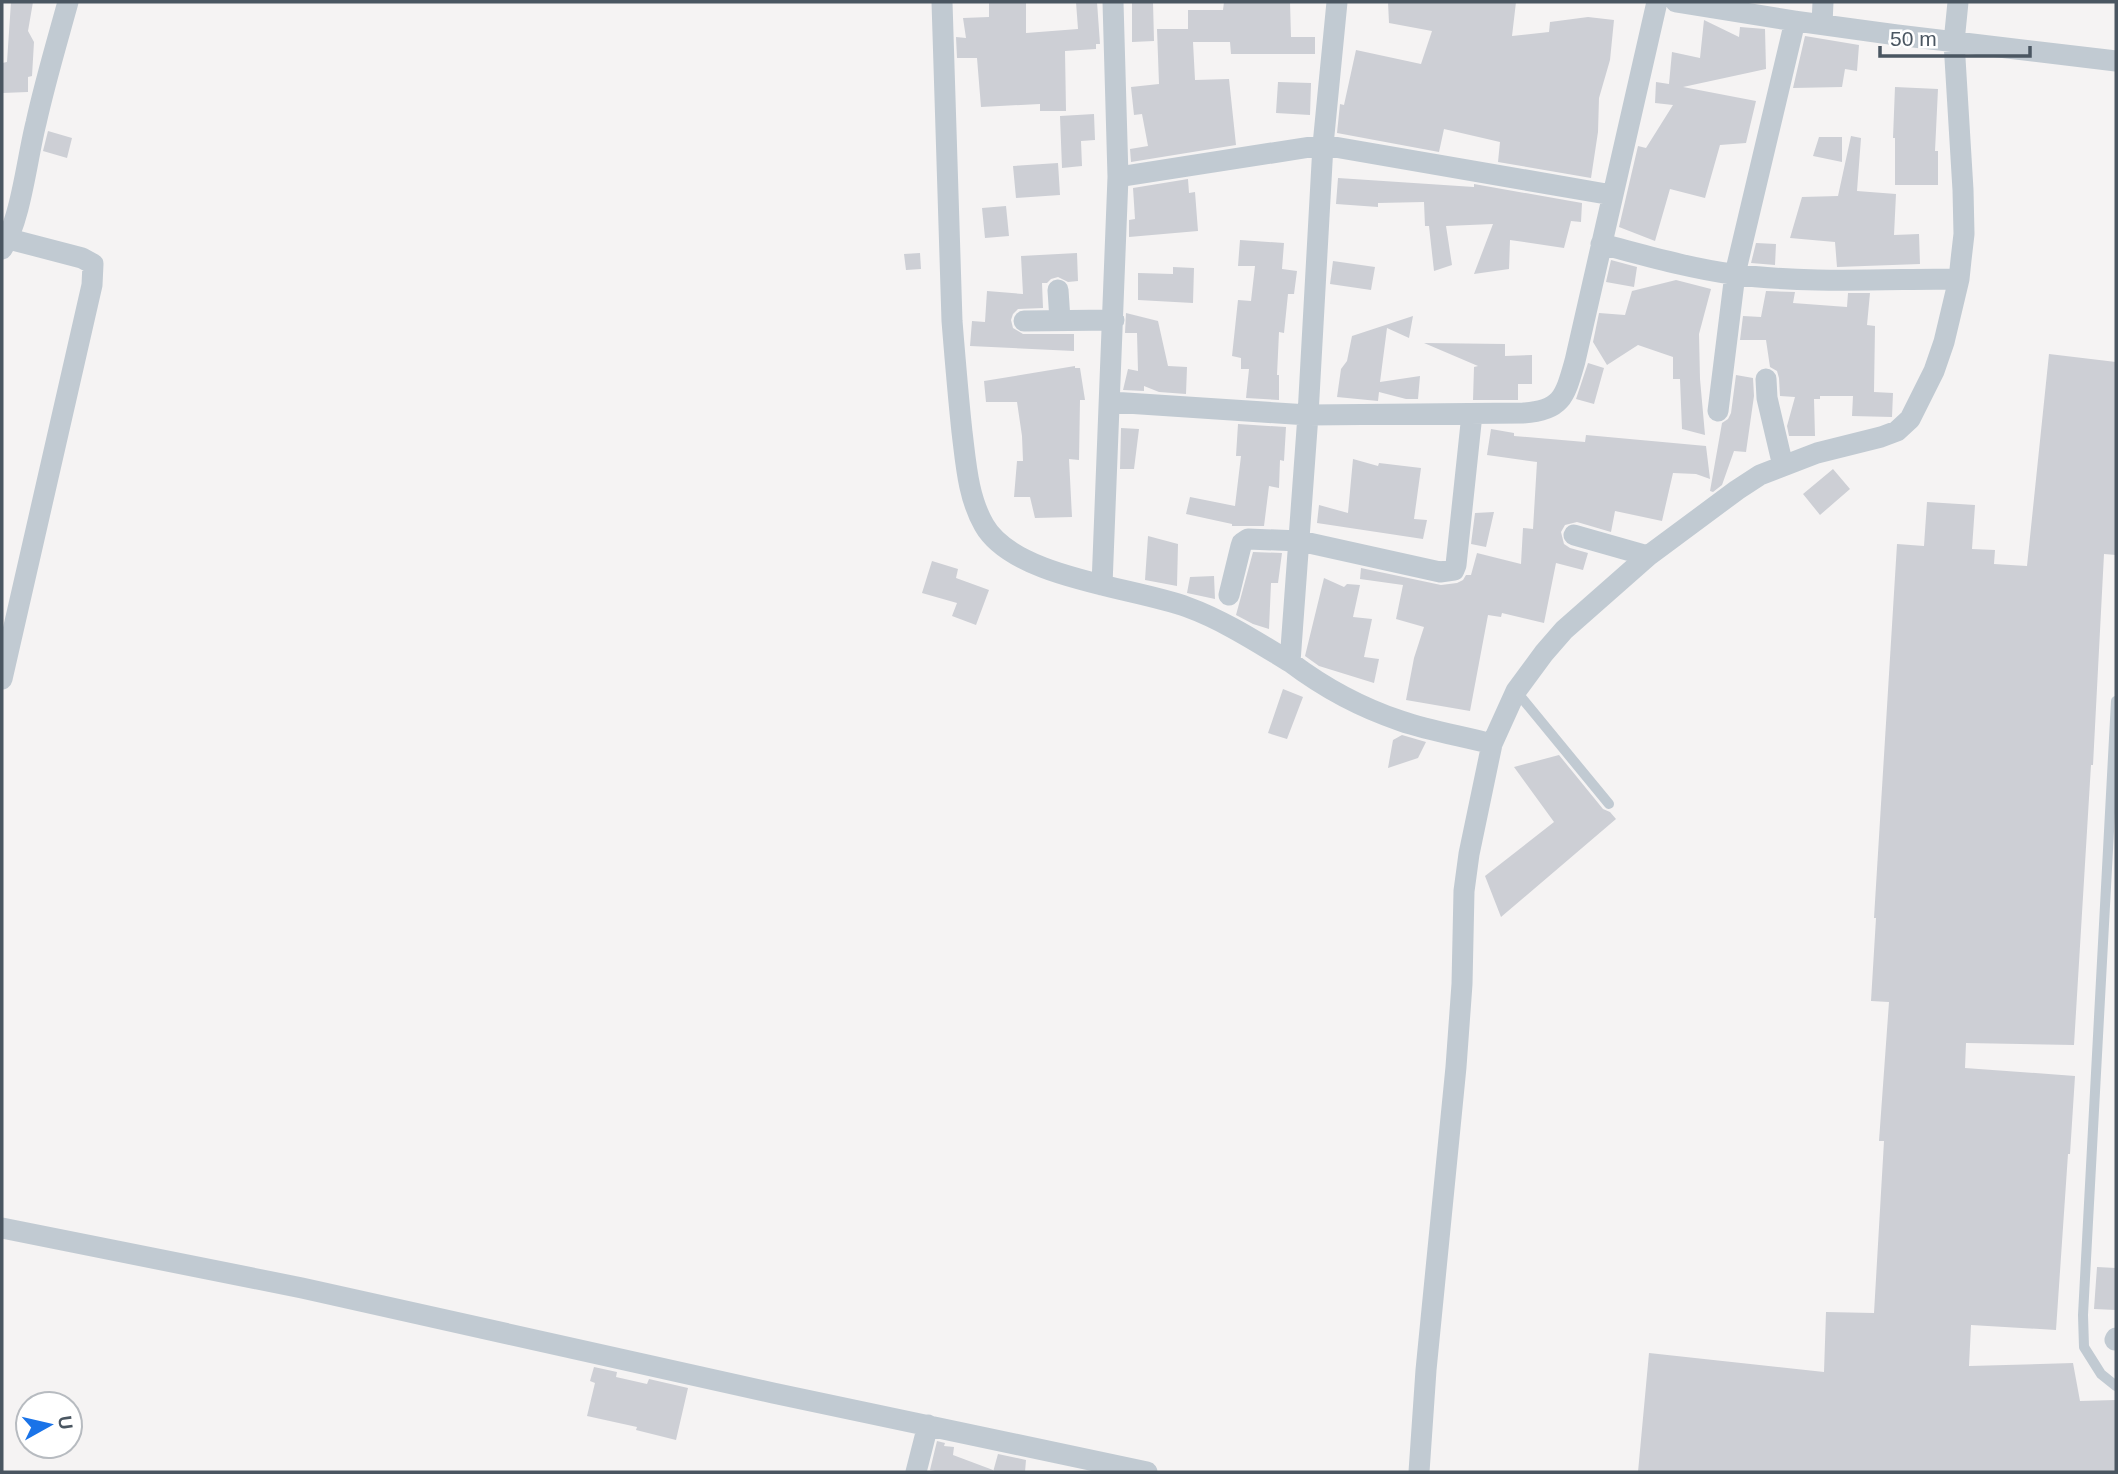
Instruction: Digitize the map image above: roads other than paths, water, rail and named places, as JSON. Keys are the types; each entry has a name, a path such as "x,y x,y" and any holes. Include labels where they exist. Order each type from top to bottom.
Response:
{"street":[{"path":"2,679 94,268 93,264 82,258 5,244 16,216 36,123 68,2"},
{"path":"942,2 953,321 967,472 975,505 985,527 999,543 1022,558 1102,584 1189,607 1238,631 1325,686 1400,721 1492,744"},
{"path":"1102,584 1118,177 1113,2"},
{"path":"1290,662 1300,541 1323,145 1337,2"},
{"path":"1111,402 1308,415 1541,412 1554,407 1564,393 1575,362 1657,2"},
{"path":"1683,2 1795,22 2116,61"},
{"path":"1822,24 1823,2"},
{"path":"1419,1472 1426,1370 1456,1067 1462,984 1464,891 1492,744 1516,691 1544,653 1564,630 1648,556 1760,475 1818,453 1881,437 1897,431 1910,419 1934,371 1959,279 1964,234 1954,42 1958,2"},
{"path":"1718,411 1735,274 1795,22"},
{"path":"1118,177 1323,145 1612,195"},
{"path":"1601,244 1735,274 1818,279 1959,279"},
{"path":"1058,290 1060,320"},
{"path":"1024,321 1114,320"},
{"path":"1766,379 1767,398 1783,466"},
{"path":"1229,595 1242,542 1248,539 1300,541 1440,572 1454,570 1472,414"},
{"path":"1574,535 1648,556"},
{"path":"2,1227 302,1288 773,1394 1147,1472"},
{"path":"916,1472 928,1425"}],"lane":[{"path":"1516,691 1609,804"},
{"path":"2116,701 2083,1315 2084,1347 2101,1374 2116,1386"}]}
